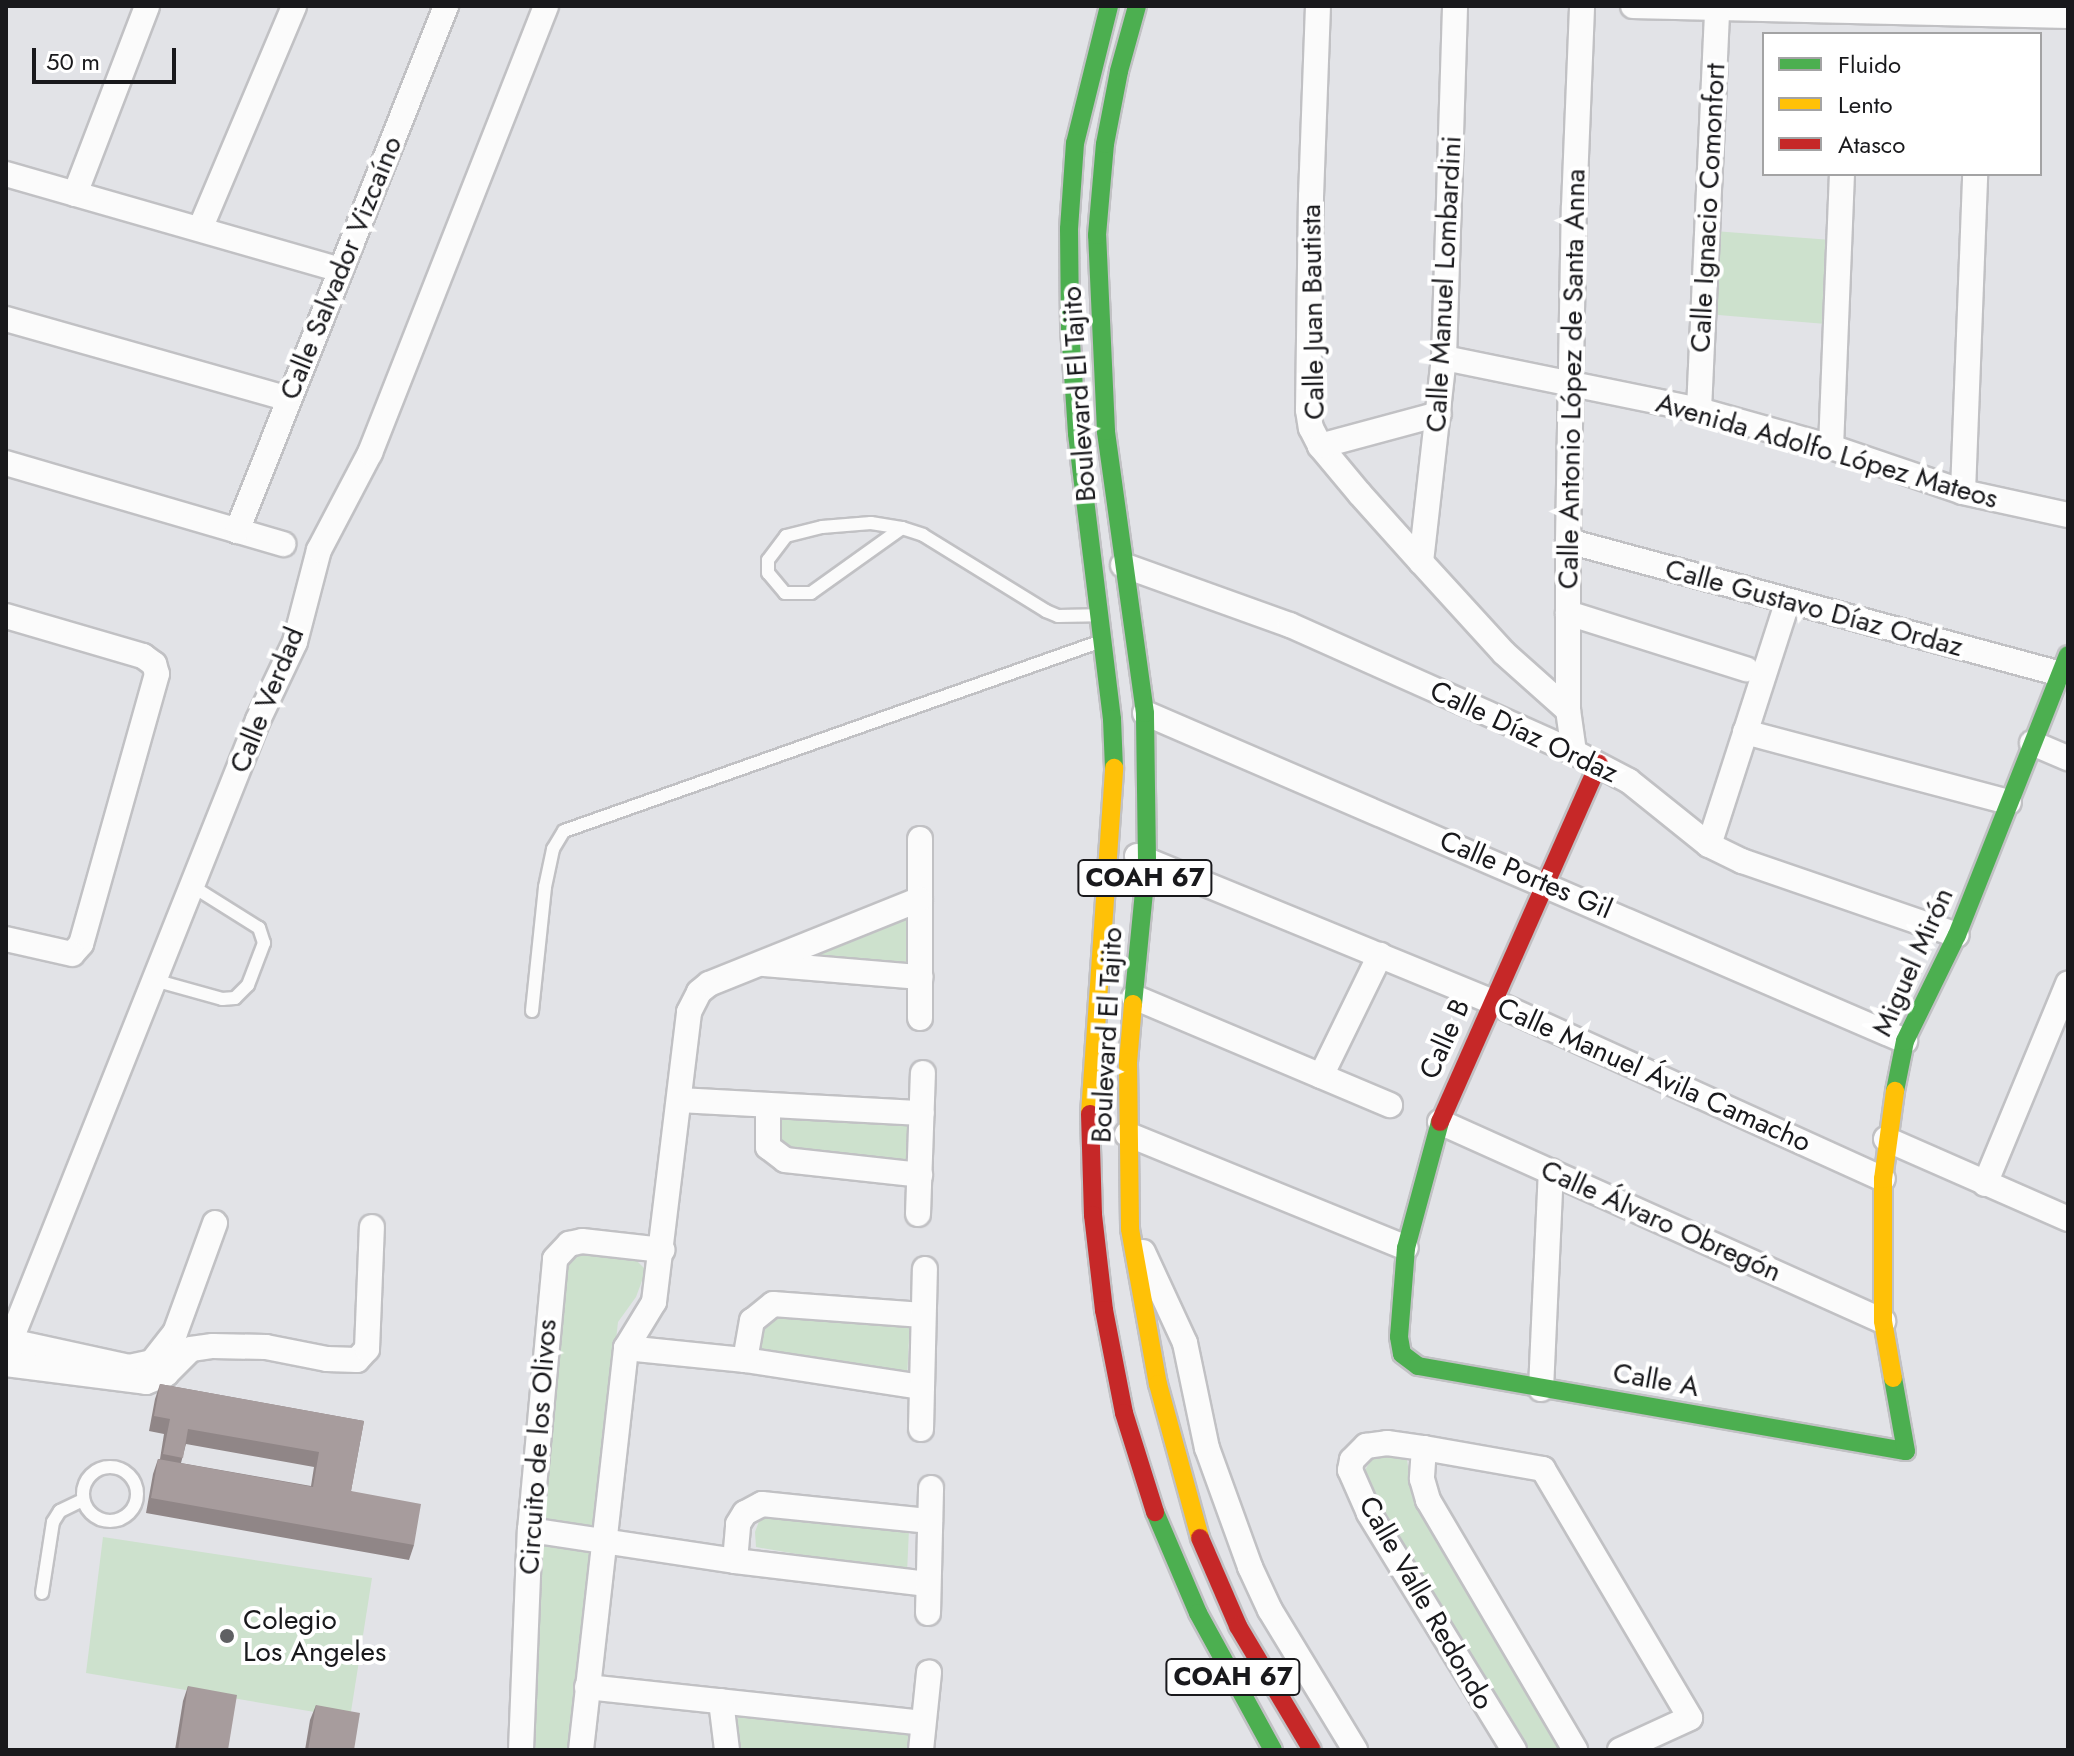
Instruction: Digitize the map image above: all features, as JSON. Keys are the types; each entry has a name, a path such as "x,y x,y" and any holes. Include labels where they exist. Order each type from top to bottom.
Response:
{"main road":[{"name":"Boulevard El Tajito","path":"1109,6 1091,68 1075,143 1069,229 1070,328 1077,434 1112,719 1113,846 1090,1116 1093,1215 1104,1310 1124,1413 1163,1538 1198,1613 1270,1746"},
{"name":"Boulevard El Tajito","path":"1137,6 1119,71 1105,144 1097,235 1106,431 1145,713 1147,860 1134,997 1127,1134 1130,1229 1158,1384 1195,1526 1238,1626 1312,1750"},
{"name":"Miguel Mirón","path":"1906,1451 1883,1321 1886,1139 1905,1041 1957,935 2064,664"},
{"name":"Calle B","path":"1402,1354 1399,1337 1406,1248 1440,1122 1599,764"},
{"name":"Calle A","path":"1402,1354 1418,1366 1906,1451"},
{"path":"1270,1746 1296,1725"}],"street":[{"path":"75,194 147,6"},
{"path":"200,229 294,6"},
{"name":"Calle Salvador Vizcaíno","path":"237,531 446,6"},
{"name":"Calle Verdad","path":"7,1352 258,720 295,642 319,550 370,453 546,6"},
{"name":"Calle Juan Bautista","path":"1318,6 1308,410 1311,428 1320,446 1421,562 1504,653 1568,710"},
{"name":"Calle Manuel Lombardini","path":"1421,562 1444,358 1455,6"},
{"name":"Calle Antonio López de Santa Anna","path":"1574,752 1568,710 1568,541 1574,207 1582,6"},
{"path":"1633,6 1717,7 1848,17 2068,16"},
{"name":"Calle Ignacio Comonfort","path":"1699,410 1717,7"},
{"path":"6,174 341,270"},
{"path":"1831,447 1842,176"},
{"path":"1963,492 1975,176"},
{"path":"6,319 289,399"},
{"name":"Avenida Adolfo López Mateos","path":"1444,358 1699,410 1831,447 1963,492 2068,515"},
{"path":"1320,446 1439,414"},
{"path":"6,463 283,544"},
{"name":"Calle Gustavo Díaz Ordaz","path":"1568,541 1788,601 2064,664"},
{"name":"Calle Díaz Ordaz","path":"1123,565 1290,625 1574,752 1629,781 1709,845 1742,861 1957,935"},
{"path":"1709,845 1788,601"},
{"path":"1568,613 1746,669"},
{"path":"6,616 143,656 154,664 157,674 81,944 72,954 6,939"},
{"name":"Calle Portes Gil","path":"1145,713 1546,883 1905,1041"},
{"path":"1745,732 2009,802"},
{"path":"2032,743 2068,758"},
{"path":"920,839 920,1018"},
{"name":"Calle Manuel Ávila Camacho","path":"1113,846 1493,1002 1883,1179"},
{"path":"581,1750 626,1348 654,1302 689,1012 699,992 709,984 920,899"},
{"path":"1321,1076 1380,955"},
{"path":"758,963 920,977"},
{"path":"1985,1184 2068,984"},
{"path":"1134,997 1390,1105"},
{"path":"918,1214 923,1073"},
{"path":"679,1100 922,1113"},
{"path":"768,1105 768,1147 785,1160 920,1175"},
{"name":"Calle Álvaro Obregón","path":"1440,1122 1883,1321"},
{"path":"1127,1134 1406,1248"},
{"path":"1886,1139 2068,1219"},
{"path":"1541,1389 1551,1171"},
{"path":"183,1341 215,1223"},
{"path":"7,1352 135,1367 157,1358 183,1341 266,1347 353,1361 362,1357 367,1349 372,1227"},
{"path":"1130,1229 1185,1343 1207,1448 1250,1567 1270,1610 1355,1750"},
{"name":"Circuito de los Olivos","path":"521,1750 530,1530 555,1259 569,1244 582,1241 662,1250"},
{"path":"921,1429 925,1269"},
{"path":"745,1360 752,1321 773,1304 923,1315"},
{"path":"626,1348 745,1360 922,1387"},
{"name":"Calle Valle Redondo","path":"1514,1750 1369,1513 1350,1470 1357,1453 1366,1446 1387,1443 1424,1448 1422,1479 1428,1500 1575,1750"},
{"path":"1424,1448 1543,1469 1690,1718 1620,1750"},
{"path":"928,1613 931,1488"},
{"path":"735,1561 738,1524 745,1513 762,1504 930,1521"},
{"path":"530,1530 735,1561 928,1584"},
{"path":"921,1750 929,1672"},
{"path":"587,1687 923,1723"},
{"path":"721,1701 727,1750"}],"lane":[{"path":"902,528 811,593 785,593 768,573 768,560 786,536 847,524 902,528 945,547 1046,611 1058,616 1099,615"},
{"path":"532,1011 545,887 553,849 564,831 1102,641"},
{"path":"154,980 222,999 235,998 248,985 264,943 259,928 192,886"},
{"path":"104,1468 125,1472 137,1489 133,1510 115,1521 94,1517 83,1500 87,1479 104,1468"},
{"path":"42,1593 53,1522 60,1511 83,1500"}],"green space":[{"path":"1714,231 1832,240 1826,324 1707,314"},
{"path":"908,908 907,971 782,961"},
{"path":"781,1115 915,1120 914,1169 790,1154 778,1145"},
{"path":"581,1252 634,1258 646,1270 636,1297 618,1322 570,1750 535,1750 543,1517 566,1271 573,1255"},
{"path":"767,1315 910,1320 907,1378 750,1355"},
{"path":"1395,1452 1407,1459 1412,1497 1560,1750 1517,1750 1385,1516 1365,1470 1373,1457"},
{"path":"761,1516 909,1529 907,1573 756,1547 755,1532"},
{"path":"103,1537 372,1578 350,1718 86,1673"},
{"path":"738,1709 915,1724 912,1750 737,1750"}],"building":[{"path":"160,1384 364,1421 351,1491 421,1504 414,1545 151,1498 158,1459 313,1487 319,1452 188,1429 183,1458 163,1454 170,1419 154,1416"},
{"path":"188,1686 237,1695 228,1750 178,1750"},
{"path":"316,1705 360,1713 354,1750 308,1750"}],"traffic: fast":[{"path":"1109,6 1075,143 1069,229 1070,328 1077,434 1112,719 1114,768"},
{"path":"1133,1004 1147,860 1145,713 1106,431 1097,235 1105,144 1119,71 1137,6"},
{"path":"1895,1091 1905,1041 1957,935 2068,655"},
{"path":"1440,1122 1406,1248 1399,1337 1402,1354 1418,1366 1906,1451 1893,1378"},
{"path":"1155,1512 1198,1613 1273,1750"}],"traffic: slow":[{"path":"1090,1114 1114,768"},
{"path":"1133,1004 1128,1062 1130,1229 1158,1384 1200,1538"},
{"path":"1893,1378 1883,1321 1883,1179 1895,1091"}],"traffic: jam":[{"path":"1440,1122 1599,764"},
{"path":"1090,1114 1093,1215 1104,1310 1124,1413 1155,1512"},
{"path":"1200,1538 1238,1626 1312,1750"}],"place":[{"name":"Colegio Los Angeles","path":"227,1636"}]}
